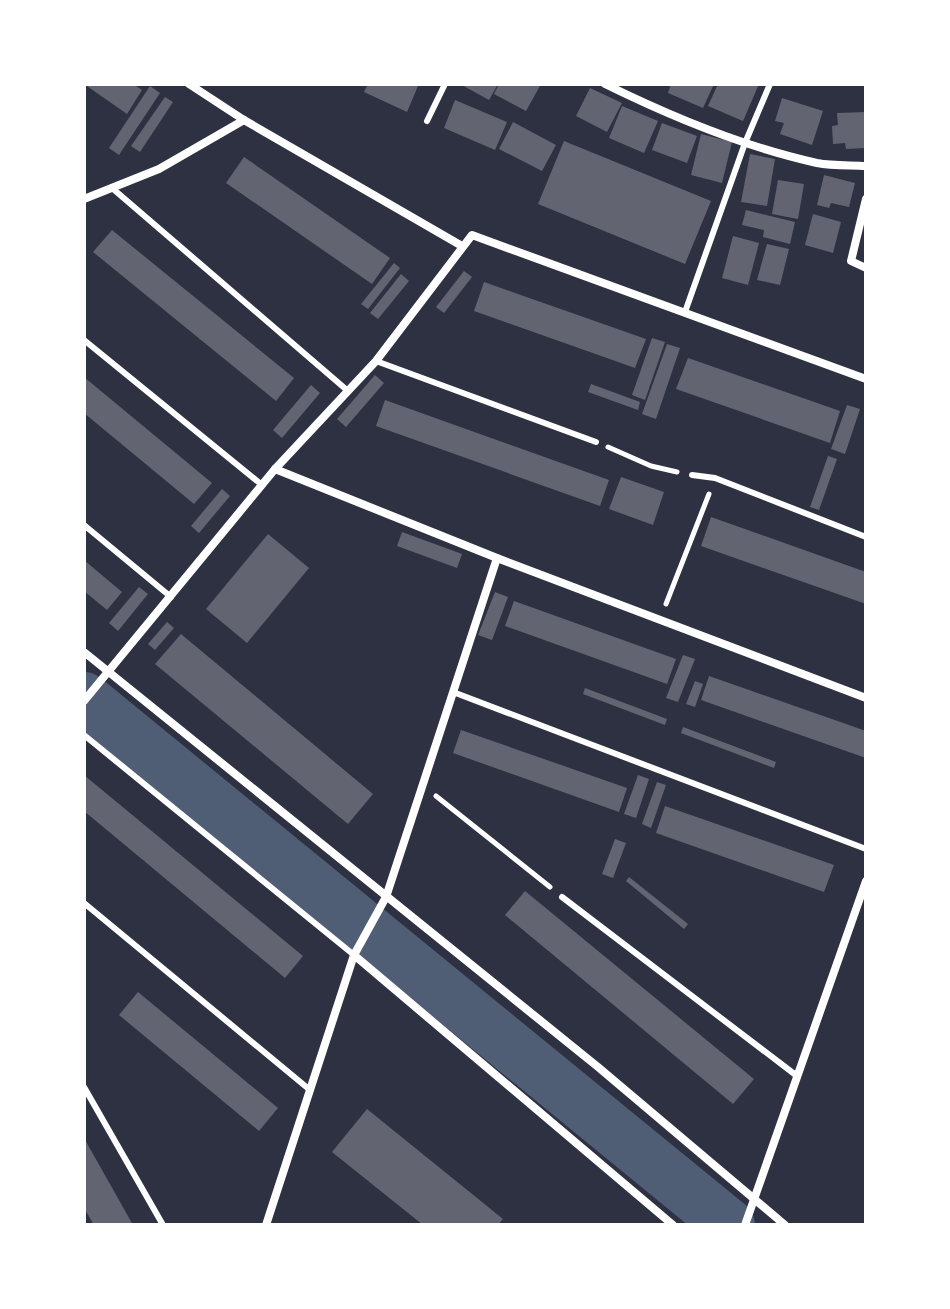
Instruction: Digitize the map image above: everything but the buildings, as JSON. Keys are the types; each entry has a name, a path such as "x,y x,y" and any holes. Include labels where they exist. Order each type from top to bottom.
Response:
{"street":[{"path":"189,84 244,120 462,246"},
{"path":"605,84 745,143 820,164 866,166"},
{"path":"84,199 159,169 244,120"},
{"path":"866,199 851,261 866,268"},
{"path":"84,701 275,469 376,361 472,235 866,379"},
{"path":"275,469 497,558 866,698"},
{"path":"266,1225 354,955 386,897 497,558"},
{"path":"84,652 598,1067 785,1225"},
{"path":"746,1224 866,881"},
{"path":"354,955 673,1225"}],"lane":[{"path":"427,121 445,84"},
{"path":"685,312 745,143 770,84"},
{"path":"112,188 348,391"},
{"path":"84,340 262,485"},
{"path":"376,361 596,442"},
{"path":"692,475 715,478 866,537"},
{"path":"84,525 171,597"},
{"path":"453,692 866,849"},
{"path":"84,735 354,955"},
{"path":"562,897 797,1076"},
{"path":"84,903 310,1090"},
{"path":"84,1087 163,1225"}],"path":[{"path":"596,442 651,466 692,475"},
{"path":"660,620 715,478"},
{"path":"423,785 562,897"}],"waterway":[{"path":"84,698 729,1225"}]}
